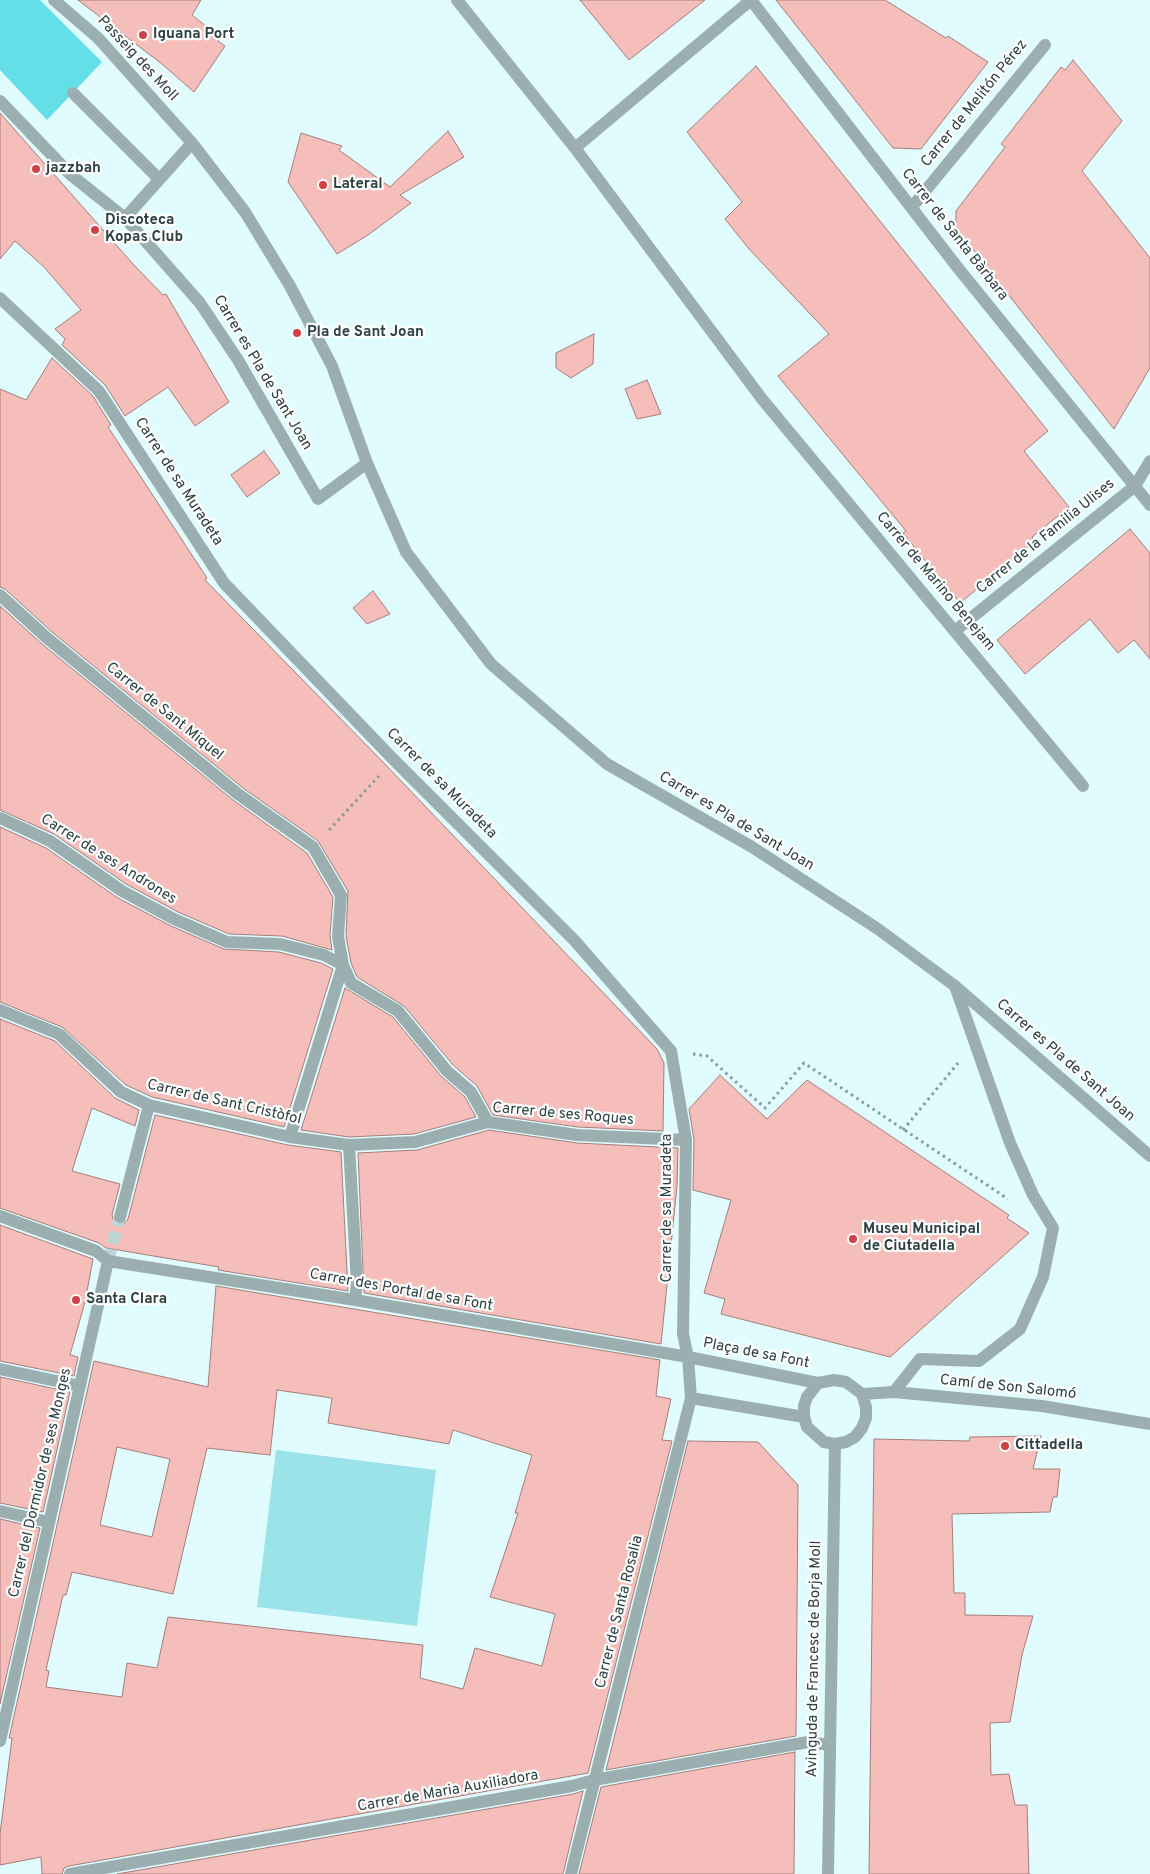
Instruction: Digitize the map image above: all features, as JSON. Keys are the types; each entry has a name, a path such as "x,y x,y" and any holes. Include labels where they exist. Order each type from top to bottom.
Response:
{"street":[{"name":"Passeig des Moll","path":"54,0 98,38 192,143"},
{"name":"Carrer de Marino Benejam","path":"458,0 575,148 762,399 1083,786"},
{"path":"575,148 751,0"},
{"name":"Carrer de Santa Bàrbara","path":"751,0 958,268 1150,505"},
{"name":"Carrer de Melitón Pérez","path":"912,207 1045,45"},
{"path":"72,93 159,179"},
{"name":"Carrer es Pla de Sant Joan","path":"0,101 71,175 125,218 200,303 238,360 318,499 367,463"},
{"path":"125,218 192,143"},
{"name":"Carrer es Pla de Sant Joan","path":"192,143 245,212 290,286 332,366 367,463 406,552 491,664 607,764 752,846 878,929 955,986 1150,1156"},
{"name":"Carrer de sa Muradeta","path":"0,298 98,391 224,583 394,759 575,941 671,1051 686,1140 683,1334 688,1357"},
{"path":"1135,486 1150,461"},
{"name":"Carrer de la Familia Ulises","path":"955,631 1135,486"},
{"name":"Carrer de Sant Miquel","path":"0,595 47,638 238,794 314,848"},
{"name":"Carrer de ses Andrones","path":"0,818 50,840 122,891 174,919 228,942 280,944 324,956 343,965"},
{"path":"314,848 341,895 338,936 343,965 351,983 398,1011 447,1071 471,1092 488,1122"},
{"path":"290,1137 343,965"},
{"path":"894,1392 920,1359 979,1361 1020,1330 1043,1277 1053,1228 1033,1195 1010,1142 955,986"},
{"name":"Carrer de Sant Cristòfol","path":"0,1010 59,1034 121,1092 149,1105 290,1137 348,1145"},
{"path":"120,1217 149,1105"},
{"name":"Carrer de ses Roques","path":"348,1145 415,1142 488,1122 577,1135 686,1140"},
{"path":"348,1145 357,1284 355,1300"},
{"path":"0,1216 96,1252 108,1261"},
{"name":"Carrer des Portal de sa Font","path":"108,1261 355,1300 688,1357"},
{"name":"Carrer del Dormidor de ses Monges","path":"0,1741 108,1261"},
{"name":"Plaça de sa Font","path":"688,1357 818,1383"},
{"name":"Carrer de Santa Rosalia","path":"571,1874 691,1398 688,1357"},
{"path":"0,1369 80,1386"},
{"path":"834,1380 846,1382 862,1394 866,1412 862,1428 846,1442 835,1444 824,1442 814,1436 807,1427 804,1417 807,1397 818,1383 834,1380"},
{"name":"Camí de Son Salomó","path":"862,1394 894,1392 1042,1406 1150,1424"},
{"path":"691,1398 804,1417"},
{"name":"Avinguda de Francesc de Borja Moll","path":"828,1874 835,1444"},
{"path":"0,1511 49,1522"},
{"name":"Carrer de Maria Auxiliadora","path":"70,1874 572,1786 594,1780 808,1742 830,1745"}],"path":[{"path":"314,848 394,759"},
{"path":"903,1130 975,1042"},
{"path":"671,1051 707,1056 765,1108 804,1063 1011,1201"}],"shaded area":[{"path":"0,0 40,0 102,62 47,120 0,70"},
{"path":"276,1450 436,1470 417,1626 257,1607"}],"building":[{"path":"78,0 201,0 192,15 221,38 218,41 225,46 194,92 162,64"},
{"path":"580,0 705,0 629,60"},
{"path":"776,0 885,0 946,38 948,36 988,62 921,149 893,148"},
{"path":"1073,60 1122,121 1082,171 1150,258 1150,368 1114,429 956,228 956,211 1005,147 1001,144 1061,67 1065,70"},
{"path":"756,66 1048,431 1024,451 1069,507 1032,537 1035,541 960,603 903,533 906,531 778,376 829,334 749,249 725,219 742,202 687,132"},
{"path":"0,113 133,264 163,295 166,294 229,402 195,426 168,387 125,416 105,385 62,345 65,339 55,329 81,310 44,267 15,241 0,259"},
{"path":"448,131 464,157 400,195 411,203 368,235 337,254 288,182 301,133 342,146 339,150 390,187"},
{"path":"594,334 593,364 571,378 556,368 556,353"},
{"path":"52,358 93,396 111,425 108,427 207,578 205,580 383,762 657,1049 664,1063 663,1131 578,1127 493,1115 477,1086 453,1065 404,1006 357,977 351,963 346,936 348,891 318,841 243,788 52,632 5,589 0,587 0,389 26,400"},
{"path":"647,380 661,414 637,419 625,389"},
{"path":"264,451 280,473 247,497 231,475"},
{"path":"1130,529 1150,553 1150,659 1134,640 1118,653 1090,619 1025,674 997,640"},
{"path":"373,591 390,614 367,624 353,608"},
{"path":"0,606 42,644 233,800 307,853 333,897 330,935 332,950 282,936 229,934 178,912 126,884 54,834 0,810"},
{"path":"0,827 46,848 118,898 171,926 224,949 279,952 321,963 333,969 284,1127 152,1097 126,1085 62,1027 0,1002"},
{"path":"345,988 393,1017 441,1076 465,1097 476,1117 414,1134 349,1137 301,1130"},
{"path":"0,1019 55,1041 115,1098 139,1110 135,1126 92,1108 72,1171 120,1184 112,1215 114,1222 118,1225 123,1225 128,1219 155,1115 288,1145 341,1152 348,1291 218,1270 219,1267 106,1248 99,1243 0,1208"},
{"path":"720,1075 767,1119 807,1080 1009,1215 1007,1218 1029,1233 890,1357 721,1314 725,1299 704,1293 731,1200 693,1190 694,1140 689,1109"},
{"path":"489,1130 577,1143 678,1148 677,1186 661,1344 364,1293 358,1153 417,1150"},
{"path":"0,1225 93,1259 85,1302 70,1355 78,1357 74,1376 0,1361"},
{"path":"216,1286 660,1360 656,1396 671,1399 662,1440 672,1441 588,1773 69,1866 64,1868 62,1874 42,1874 41,1857 0,1865 0,1834 12,1738 9,1738 94,1361 208,1387","holes":["277,1390 332,1398 328,1423 449,1444 453,1430 532,1455 515,1513 518,1513 490,1597 555,1614 542,1666 475,1648 463,1689 420,1678 423,1645 168,1617 157,1668 127,1663 122,1697 46,1687 49,1671 46,1670 52,1643 63,1595 66,1595 72,1572 173,1594 207,1448 270,1455","117,1447 170,1459 152,1537 100,1525"]},
{"path":"0,1377 70,1392 43,1512 0,1503"},
{"path":"1041,1436 1033,1469 1060,1469 1057,1497 1053,1497 1050,1512 952,1514 954,1593 965,1593 965,1615 1033,1616 1022,1655 1010,1722 990,1723 991,1775 1009,1774 1015,1805 1027,1805 1029,1874 869,1874 874,1439 969,1441 970,1437"},
{"path":"688,1441 758,1442 798,1485 796,1736 606,1770"},
{"path":"0,1519 40,1528 0,1704"},
{"path":"795,1752 794,1874 579,1874 601,1787"},
{"path":"583,1791 563,1874 117,1874 573,1794"}],"tunnel":[{"path":"108,1261 120,1217"}],"place":[{"name":"Iguana Port","path":"143,35"},
{"name":"jazzbah","path":"36,169"},
{"name":"Lateral","path":"323,185"},
{"name":"Discoteca Kopas Club","path":"95,230"},
{"name":"Pla de Sant Joan","path":"297,333"},
{"name":"Museu Municipal de Ciutadella","path":"853,1239"},
{"name":"Santa Clara","path":"76,1300"},
{"name":"Cittadella","path":"1005,1446"}]}
